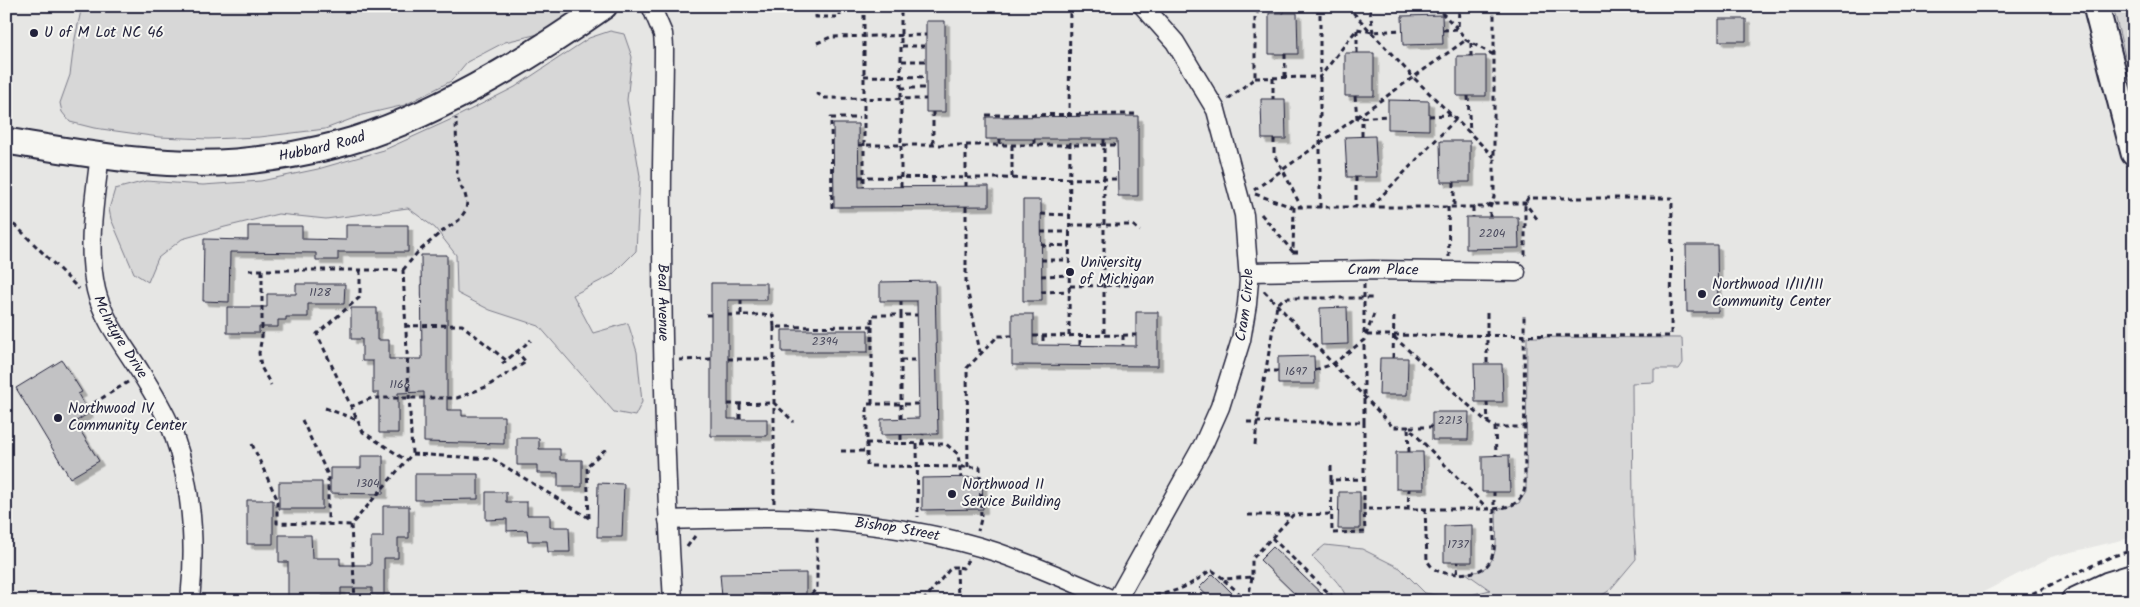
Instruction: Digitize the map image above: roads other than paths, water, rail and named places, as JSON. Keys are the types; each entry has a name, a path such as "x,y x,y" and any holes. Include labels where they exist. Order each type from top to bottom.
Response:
{"street":[{"name":"Hubbard Road","path":"6,141 100,154 187,162 235,162 299,153 340,144 373,133 430,109 501,71 569,31 604,6"},
{"name":"Beal Avenue","path":"651,6 663,34 664,47 662,216 665,461 673,601"},
{"name":"Cram Circle","path":"1121,600 1204,443 1220,407 1241,340 1249,276 1244,215 1216,110 1174,42 1143,6"},
{"path":"2096,6 2134,153"},
{"name":"McIntyre Drive","path":"100,154 91,251 96,292 116,334 141,374 172,431 186,476 192,507 194,535 190,601"},
{"name":"Cram Place","path":"1249,276 1518,266"},
{"name":"Bishop Street","path":"668,520 796,519 841,521 881,526 939,537 994,552 1121,600"},
{"path":"2074,601 2108,585 2134,578"}],"place":[{"name":"U of M Lot NC 46","path":"34,33"},
{"name":"University of Michigan","path":"1070,272"},
{"name":"Northwood I/II/III Community Center","path":"1702,294"},
{"name":"Northwood IV Community Center","path":"58,418"},
{"name":"Northwood II Service Building","path":"952,494"}]}
